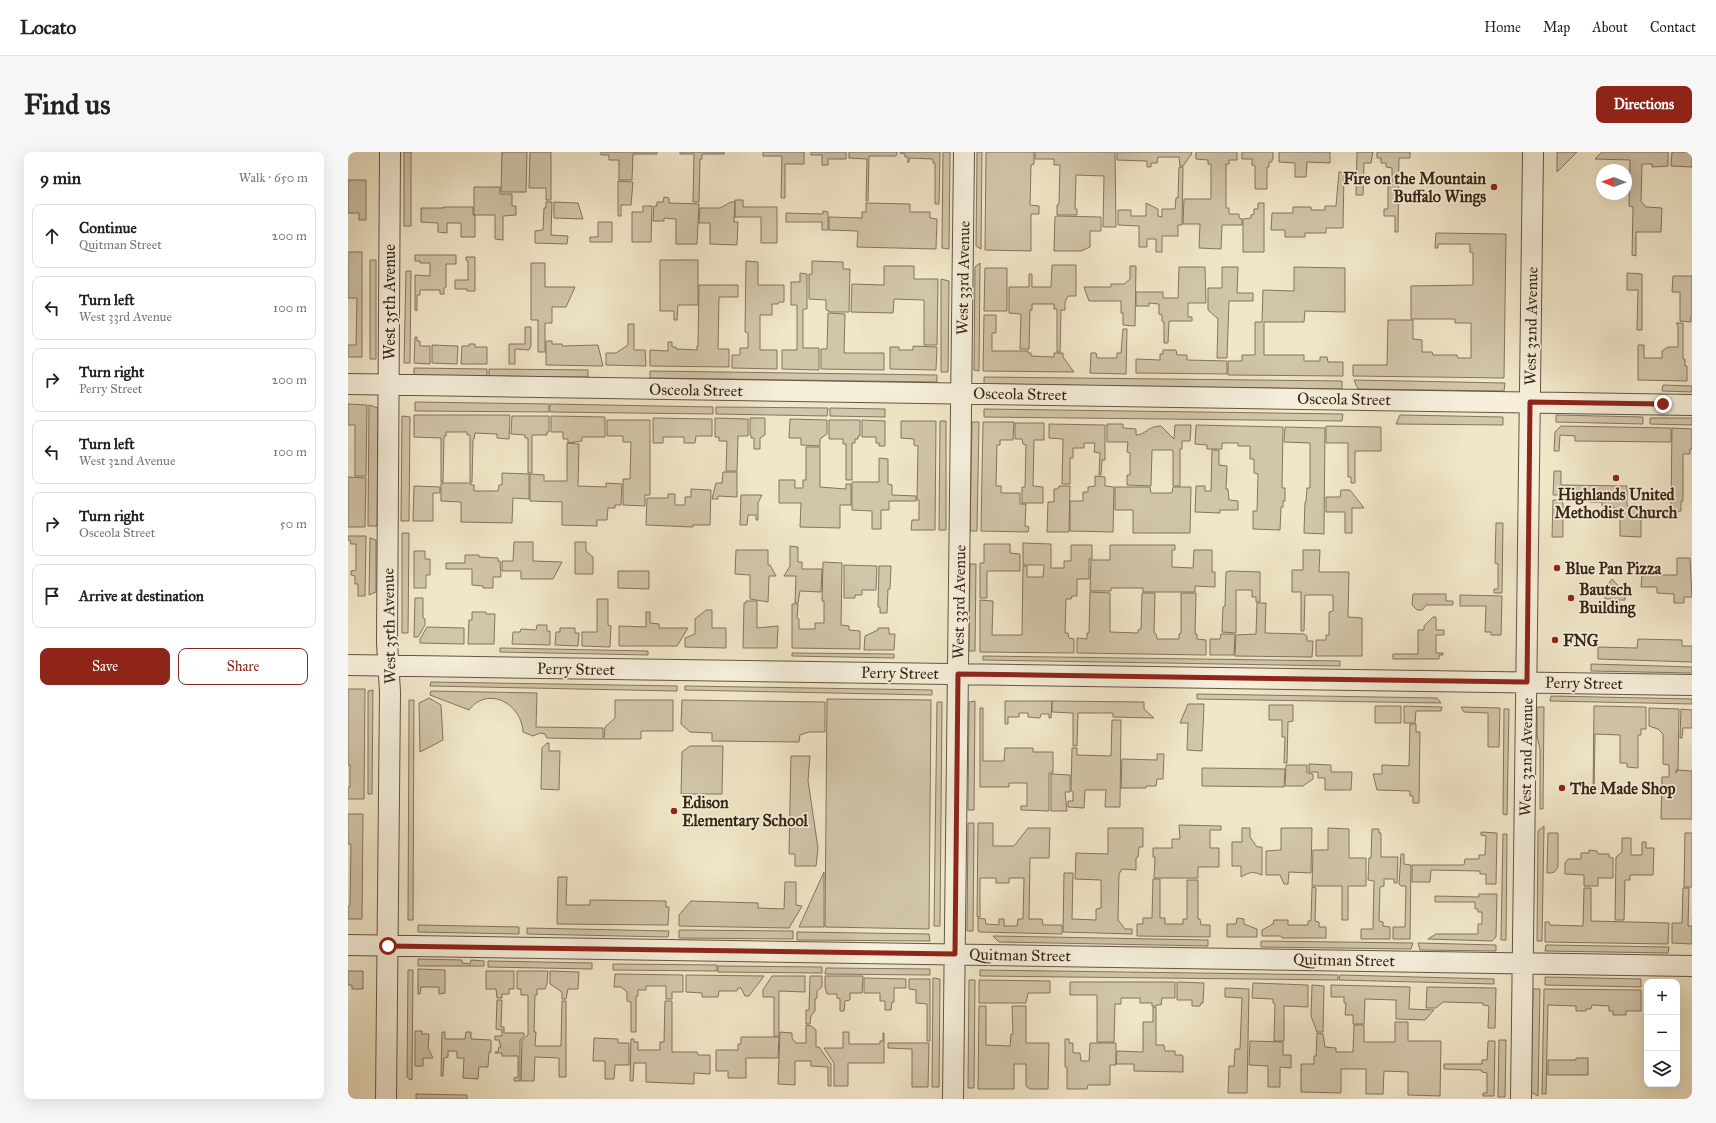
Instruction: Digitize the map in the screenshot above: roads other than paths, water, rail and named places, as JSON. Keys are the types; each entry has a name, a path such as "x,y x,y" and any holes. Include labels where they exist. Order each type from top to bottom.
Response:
{"street":[{"name":"West 35th Avenue","path":"386,1099 390,692 387,636 390,152"},
{"name":"West 33rd Avenue","path":"953,1099 964,152"},
{"name":"West 32nd Avenue","path":"1520,1099 1527,682 1533,152"},
{"name":"Osceola Street","path":"348,384 1692,405"},
{"name":"Perry Street","path":"348,666 1692,685"},
{"name":"Quitman Street","path":"348,945 1692,966"}],"place":[{"name":"Fire on the Mountain Buffalo Wings","path":"1494,187"},
{"name":"Highlands United Methodist Church","path":"1616,478"},
{"name":"Blue Pan Pizza","path":"1557,568"},
{"name":"Bautsch Building","path":"1571,598"},
{"name":"FNG","path":"1555,640"},
{"name":"The Made Shop","path":"1562,788"},
{"name":"Edison Elementary School","path":"674,811"}]}
